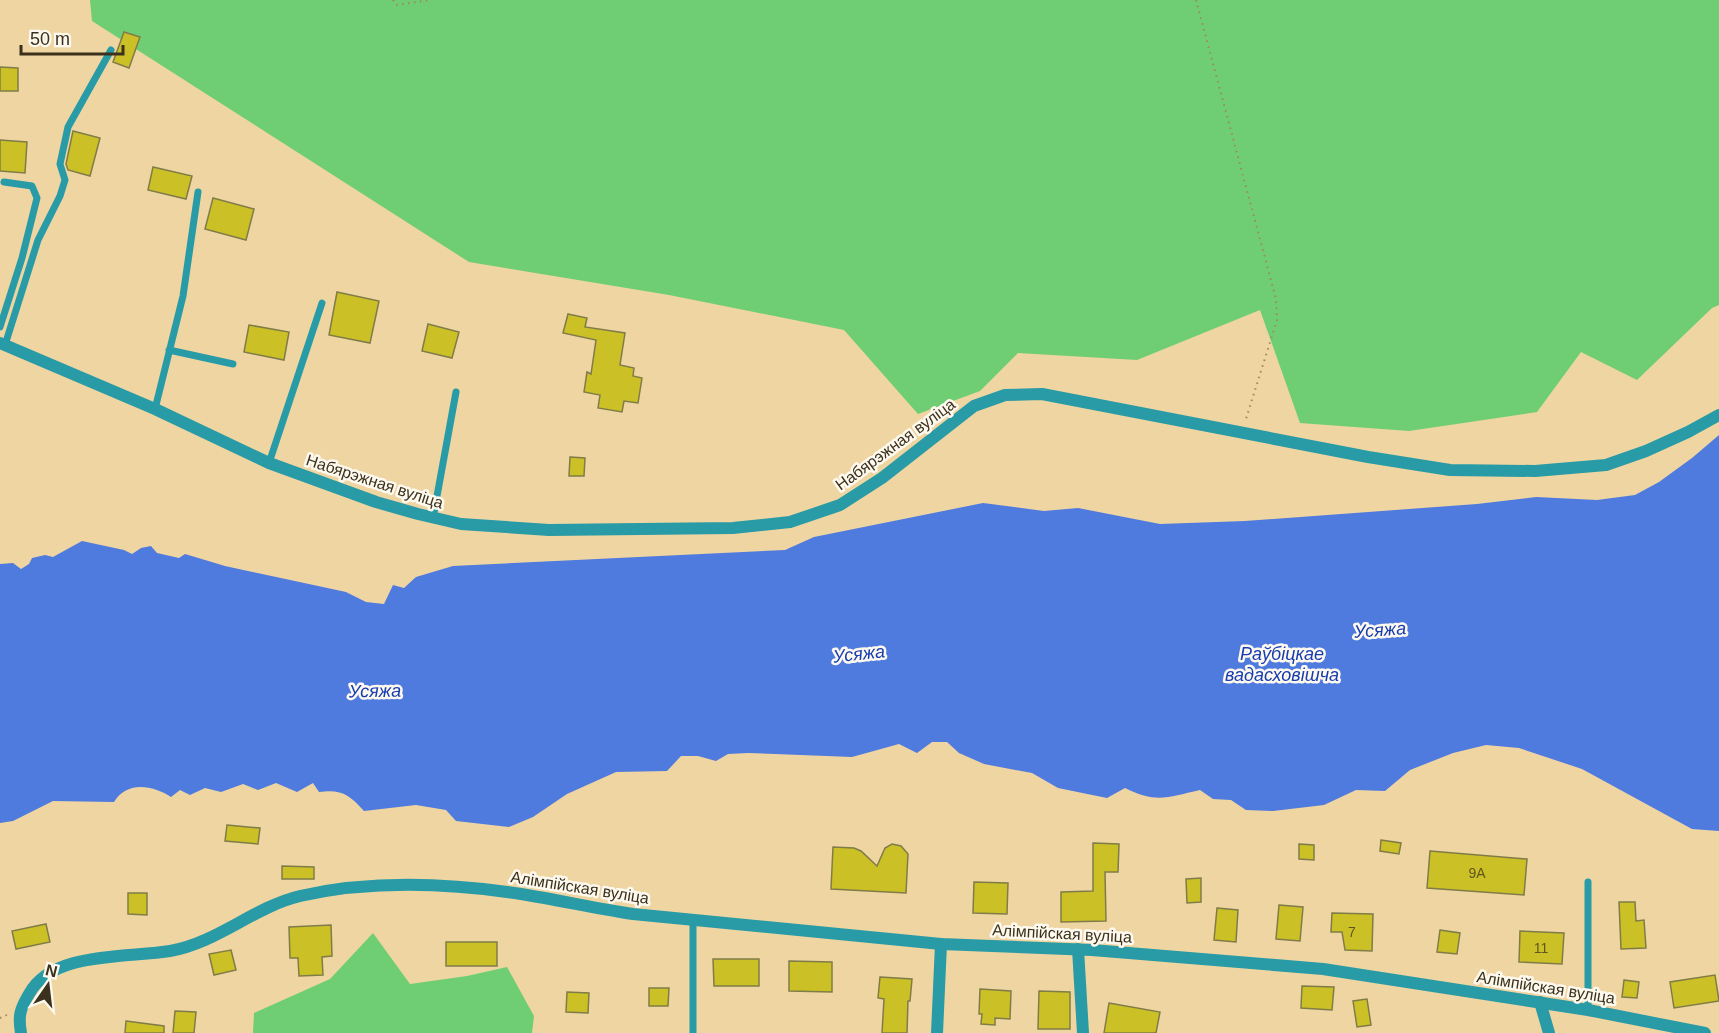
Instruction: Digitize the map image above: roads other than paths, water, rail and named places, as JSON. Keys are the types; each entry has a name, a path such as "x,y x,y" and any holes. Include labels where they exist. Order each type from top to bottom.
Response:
{"street":[{"name":"Набярэжная вуліца","path":"3,344 155,409 269,463 376,502 461,524 549,530 733,528 790,522 840,505 882,478 974,406 1005,394 1042,394 1368,458 1450,470 1535,471 1606,465 1646,451 1719,415"},
{"name":"Алімпійская вуліца","path":"21,1033 20,1010 34,985 52,971 76,961 173,951 198,943 265,909 297,897 346,888 414,885 469,887 522,894 633,914 941,944 1078,949 1323,969 1588,1010 1705,1033"},
{"path":"938,1033 941,944"},
{"path":"1078,949 1083,1033"},
{"path":"1540,1002 1549,1033"}],"lane":[{"path":"3,344 38,240 60,196 65,180 60,164 68,128 111,50"},
{"path":"0,327 22,258 37,198 32,186 4,182"},
{"path":"155,409 183,296 198,192"},
{"path":"269,463 322,303"},
{"path":"169,350 233,364"},
{"path":"433,518 456,392"},
{"path":"1588,882 1588,1010"},
{"path":"693,919 693,1033"}],"water":[{"name":"Раўбіцкае вадасховішча","path":"1719,435 1719,831 1692,829 1582,769 1519,748 1486,745 1453,753 1410,770 1385,791 1356,790 1324,805 1273,811 1246,810 1231,800 1213,799 1200,790 1171,797 1154,798 1125,788 1107,798 1058,788 1032,773 984,764 959,753 947,742 932,742 917,753 899,744 852,757 748,753 728,754 716,761 698,756 681,756 667,771 616,772 567,794 533,817 509,827 456,821 446,810 416,805 364,811 354,800 344,794 333,791 319,792 313,783 297,792 276,783 258,790 243,784 221,792 205,788 190,795 180,790 171,797 156,790 140,787 119,795 114,802 53,801 13,821 0,823 0,564 13,563 21,569 29,564 32,558 45,555 53,557 82,541 124,550 132,554 141,548 151,546 157,553 179,558 185,554 225,566 346,592 366,602 384,604 393,585 404,588 416,577 453,566 785,550 814,537 983,503 1044,511 1078,508 1160,524 1245,521 1477,504 1536,497 1597,500 1635,495 1659,482"}],"water label":[{"name":"Усяжа","path":"1380,630"},
{"name":"Усяжа","path":"859,654"},
{"name":"Усяжа","path":"375,691"}]}
